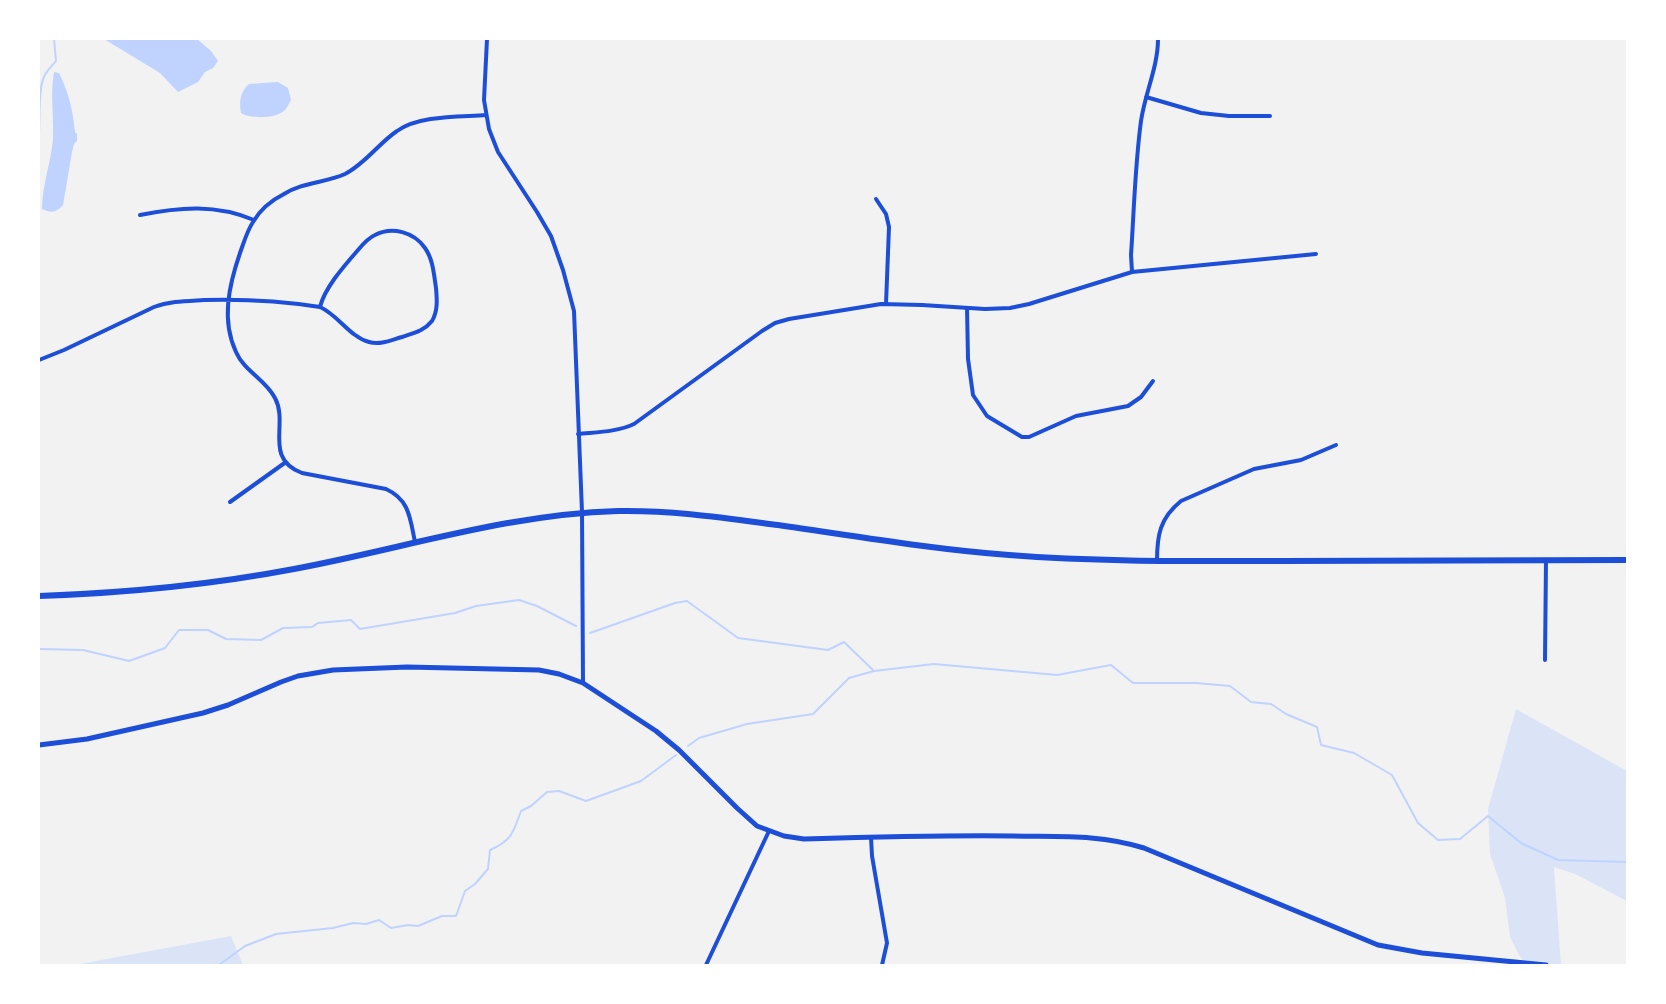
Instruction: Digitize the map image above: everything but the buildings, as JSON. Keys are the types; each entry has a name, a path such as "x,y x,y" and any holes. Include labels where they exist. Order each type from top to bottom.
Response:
{"main road":[{"path":"39,596 134,590 214,582 303,567 522,520 582,512 640,511 681,513 982,553 1040,557 1157,561 1627,560"}],"street":[{"path":"487,39 484,73 486,115 492,137 498,152 538,212 551,236 572,298 575,324 582,512 583,683"},
{"path":"1132,272 1131,255 1139,139 1146,97 1156,63 1158,39"},
{"path":"1146,97 1204,114 1270,116"},
{"path":"415,542 406,506 392,492 386,489 302,473 296,471 286,462 279,445 279,420 276,400 269,389 249,370 236,353 229,331 228,300 234,271 246,235 254,220 272,202 306,184 338,176 349,171 401,128 422,121 486,115"},
{"path":"876,199 886,214 888,228 886,304"},
{"path":"140,215 175,208 196,208 236,214 254,220"},
{"path":"39,360 163,304 228,300 320,306 331,312 367,341 382,343 421,331 434,316 437,302 434,274 427,250 420,241 406,233 390,231 374,235 362,246 331,285 323,296 320,306"},
{"path":"578,434 615,430 634,424 775,323 798,317 886,304 922,304 998,309 1019,306 1132,272 1316,254"},
{"path":"967,308 968,358 973,396 987,416 1022,436 1034,435 1076,416 1128,406 1141,397 1153,381"},
{"path":"1157,561 1159,536 1164,520 1181,501 1254,469 1301,460 1336,445"},
{"path":"230,502 286,462"},
{"path":"1545,660 1546,560"},
{"path":"39,745 87,739 203,713 228,705 290,679 333,670 398,667 548,671 583,683 665,738 748,819 769,831 784,836 804,839 988,836 1084,837 1114,840 1144,848 1378,945 1422,953 1546,965"},
{"path":"706,965 769,831"},
{"path":"871,837 872,856 887,944 882,965"}],"shaded area":[{"path":"1516,709 1627,771 1627,901 1575,874 1554,867 1561,965 1527,965 1519,955 1510,937 1505,898 1490,854 1488,809"},
{"path":"231,936 243,965 74,965"}],"water":[{"path":"104,39 197,39 211,51 218,61 213,68 205,72 198,82 178,92 160,73"},
{"path":"54,72 59,73 68,95 77,141 72,152 63,205 58,210 51,212 42,209 43,191 53,139 52,89"},
{"path":"278,82 288,88 291,100 285,110 276,115 263,117 241,113 241,97 249,84"}],"waterway":[{"path":"39,132 42,82 46,73 56,61 54,39"},
{"path":"39,649 83,650 129,661 165,648 179,630 208,630 226,639 261,640 283,628 312,627 318,623 351,620 360,629 455,613 476,606 519,600 537,606 576,626"},
{"path":"590,633 675,603 687,601 738,638 828,650 844,642 874,671 934,664 1057,675 1111,665 1133,683 1196,683 1230,686 1251,702 1271,704 1286,714 1317,727 1321,745 1354,753 1392,775 1418,823 1438,840 1460,839 1488,816 1521,843 1558,860 1627,862"},
{"path":"688,746 699,738 747,724 813,714 849,678 874,671"},
{"path":"219,965 245,946 276,934 333,928 353,923 366,924 379,920 391,928 408,925 418,926 442,916 456,916 465,891 475,884 488,869 490,850 503,843 511,835 521,811 531,806 547,792 559,791 586,801 641,781 676,755"}]}
